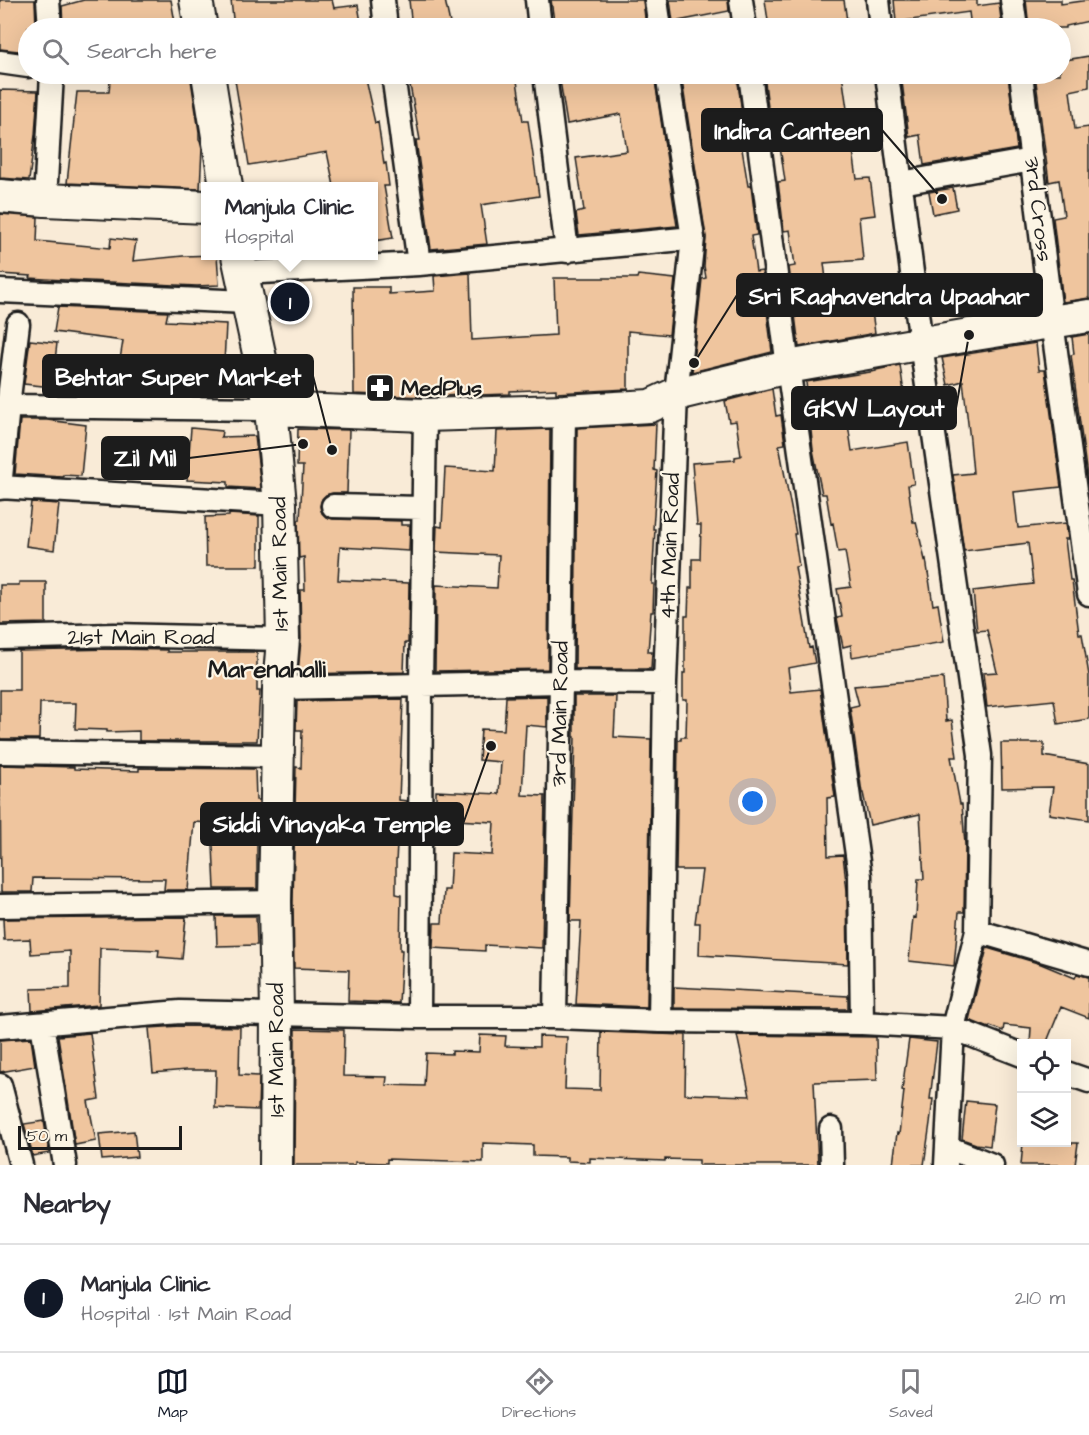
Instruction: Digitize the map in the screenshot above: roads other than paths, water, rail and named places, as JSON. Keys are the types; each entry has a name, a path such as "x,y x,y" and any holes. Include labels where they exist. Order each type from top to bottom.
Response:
{"street":[{"path":"48,0 49,18"},
{"path":"196,0 199,18"},
{"path":"382,0 385,18"},
{"path":"537,0 539,18"},
{"path":"656,0 659,18"},
{"path":"741,0 744,18"},
{"path":"878,0 880,18"},
{"path":"1012,0 1015,18"},
{"path":"0,62 18,65"},
{"path":"45,200 51,84"},
{"path":"210,84 225,182"},
{"path":"394,84 418,264"},
{"path":"546,84 567,251"},
{"name":"4th Main Road","path":"660,1021 665,683 676,394 693,238 669,84"},
{"path":"751,84 788,367 860,876 862,1023"},
{"path":"888,84 921,344 980,755 977,932 952,1028 947,1156 992,1165"},
{"name":"3rd Cross","path":"1022,84 1089,594"},
{"path":"901,183 1032,160"},
{"path":"0,196 201,207"},
{"path":"0,291 418,264 693,238"},
{"name":"1st Main Road","path":"243,277 271,409 280,504 283,639 279,688 275,902 276,1165"},
{"path":"8,405 271,409 425,415 650,406 676,394 788,367 1089,316"},
{"path":"18,324 0,487 280,504"},
{"name":"3rd Main Road","path":"555,1017 564,411"},
{"path":"419,1017 425,415"},
{"path":"333,506 423,508"},
{"name":"21st Main Road","path":"0,638 114,635 283,639"},
{"path":"279,688 561,682 665,683"},
{"path":"0,752 278,756"},
{"path":"0,906 275,902"},
{"path":"977,932 1089,964"},
{"path":"0,1027 180,1011 862,1023 952,1028 1017,1053"},
{"path":"42,1024 64,1165"},
{"path":"1071,1075 1089,1081"},
{"path":"0,1086 21,1165"},
{"path":"831,1129 832,1165"}],"place":[{"name":"Indira Canteen","path":"942,199"},
{"name":"Manjula Clinic","path":"290,302"},
{"name":"GKW Layout","path":"969,335"},
{"name":"Sri Raghavendra Upaahar","path":"694,363"},
{"name":"MedPlus","path":"380,388"},
{"name":"Zil Mil","path":"303,444"},
{"name":"Behtar Super Market","path":"332,450"},
{"name":"Siddi Vinayaka Temple","path":"491,746"}],"district":[{"name":"Marenahalli","path":"267,670"}]}
